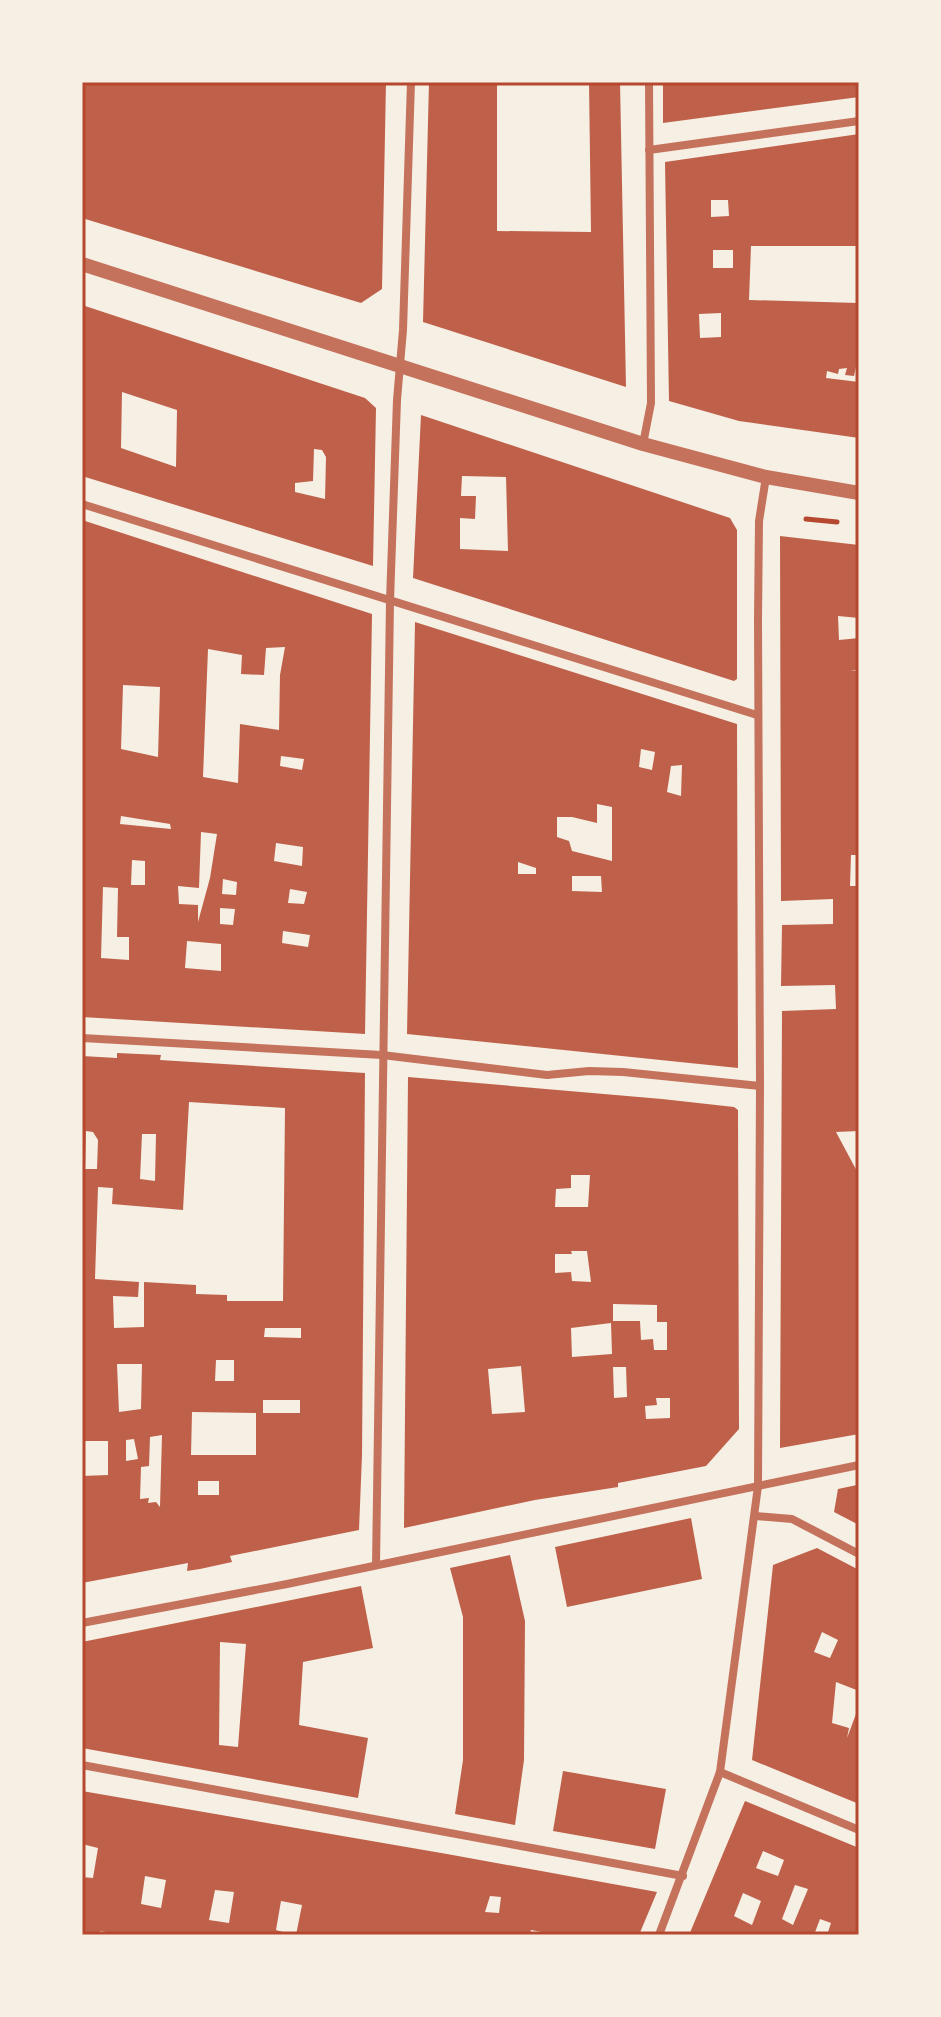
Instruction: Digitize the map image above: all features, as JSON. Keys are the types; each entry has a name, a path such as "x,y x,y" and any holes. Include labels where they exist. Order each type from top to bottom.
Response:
{"street":[{"path":"376,1565 390,601 411,82"},
{"path":"643,444 651,403 649,82"},
{"path":"649,150 859,121"},
{"path":"82,264 643,444 766,477 859,493"},
{"path":"659,1935 720,1772 744,1579 756,1516 760,1086 757,715 759,521 766,477"},
{"path":"82,504 757,715"},
{"path":"82,1038 382,1055 513,1073 623,1072 760,1086"},
{"path":"82,1623 859,1465"},
{"path":"756,1516 792,1519 859,1554"},
{"path":"82,1765 683,1876"},
{"path":"720,1772 859,1830"}],"path":[{"path":"806,519 837,522"}],"building":[{"path":"82,82 386,82 382,289 361,303 82,218"},
{"path":"429,82 497,82 497,231 591,232 589,82 620,82 626,387 423,322"},
{"path":"663,82 859,82 859,97 663,123"},
{"path":"859,134 859,246 751,246 749,300 859,303 859,352 854,376 845,375 847,368 839,369 838,374 827,371 826,378 859,382 859,438 739,421 669,401 665,162","holes":["711,200 728,200 729,216 711,217","713,250 733,250 733,268 713,268","721,313 721,337 700,338 699,314"]},
{"path":"82,305 365,398 376,408 373,566 82,476","holes":["122,392 177,410 176,467 121,448","314,449 322,450 326,457 325,499 295,492 295,483 313,481"]},
{"path":"421,415 730,518 737,530 737,679 734,681 413,578","holes":["462,476 506,477 508,551 460,549 460,518 475,519 476,496 461,496"]},
{"path":"82,520 372,614 365,1034 82,1017","holes":["285,647 280,675 279,730 240,724 238,783 203,777 208,649 242,655 241,674 264,675 266,648","123,685 160,687 158,757 121,749","281,756 304,759 302,770 280,766","121,816 170,824 171,829 120,824","201,832 217,834 210,878 198,922 198,905 179,904 178,886 199,888","276,843 303,847 302,866 274,861","132,860 145,861 145,885 131,885","223,879 237,882 236,895 222,894","103,887 118,888 117,937 129,937 129,960 101,958","290,889 307,892 304,904 288,903","220,908 235,909 233,925 220,924","283,931 310,935 308,947 282,943","187,941 221,944 221,971 185,968"]},
{"path":"780,536 859,545 859,618 838,616 839,640 859,638 859,670 850,671 859,671 859,855 851,855 850,886 859,886 859,1131 836,1132 859,1175 859,1434 780,1448 782,1011 836,1009 835,985 781,986 782,925 833,924 833,899 781,901"},
{"path":"415,622 737,724 738,1068 407,1034","holes":["641,749 655,752 652,770 639,767","682,765 681,796 667,792 671,766","597,804 612,807 612,861 572,851 569,841 557,837 557,817 597,823","518,862 536,868 536,874 518,874","572,876 601,876 602,892 572,891"]},
{"path":"117,1053 161,1055 160,1060 365,1073 359,1530 230,1556 232,1562 200,1569 187,1571 188,1563 82,1583 82,1476 108,1475 108,1441 82,1441 82,1056 117,1058","holes":["189,1102 285,1108 283,1301 227,1301 227,1295 196,1294 196,1285 144,1282 144,1327 114,1328 113,1296 138,1297 139,1282 95,1279 98,1187 113,1188 112,1204 183,1210","86,1131 93,1132 98,1140 97,1169 85,1169","142,1134 156,1134 155,1181 140,1179","265,1328 301,1328 301,1338 264,1337","216,1360 234,1360 234,1381 215,1381","117,1364 142,1364 141,1409 119,1412","263,1400 300,1400 300,1413 263,1413","192,1412 256,1413 256,1455 191,1455","162,1435 160,1507 156,1502 148,1503 149,1498 140,1499 141,1467 149,1466 150,1437","134,1439 138,1459 126,1461 126,1440","198,1481 219,1481 219,1495 198,1495"]},
{"path":"408,1077 662,1099 738,1110 739,1429 706,1466 618,1483 618,1487 535,1500 404,1528","holes":["571,1175 590,1175 588,1207 555,1207 556,1189 571,1188","587,1251 591,1282 572,1281 571,1272 555,1273 555,1254","613,1304 657,1305 657,1322 667,1322 667,1350 654,1350 653,1339 641,1340 640,1321 613,1321","611,1323 612,1354 572,1357 571,1328","521,1366 525,1412 492,1414 488,1369","613,1367 626,1367 627,1397 614,1398","656,1398 670,1398 670,1418 646,1419 645,1406 657,1405"]},
{"path":"859,1485 859,1525 834,1512 838,1489"},
{"path":"691,1518 702,1579 567,1607 555,1547"},
{"path":"817,1548 859,1570 859,1691 836,1682 832,1723 849,1728 847,1738 859,1706 859,1804 752,1760 773,1565","holes":["822,1632 838,1640 830,1658 814,1652"]},
{"path":"510,1555 525,1621 524,1760 515,1825 455,1814 463,1760 463,1617 450,1568"},
{"path":"361,1586 373,1648 303,1662 299,1725 368,1738 358,1798 82,1748 82,1642","holes":["220,1642 246,1644 238,1747 219,1745"]},
{"path":"563,1771 666,1789 655,1849 553,1831"},
{"path":"82,1791 657,1892 639,1935 558,1935 531,1930 530,1935 296,1935 302,1905 281,1901 276,1930 293,1935 124,1935 100,1931 100,1935 82,1935 82,1877 93,1878 98,1848 82,1844","holes":["145,1876 166,1880 161,1908 141,1904","215,1890 234,1892 229,1923 209,1920","490,1896 501,1897 499,1913 485,1912"]},
{"path":"745,1801 859,1848 859,1935 827,1935 831,1923 820,1919 814,1935 689,1935","holes":["763,1851 784,1860 778,1876 756,1868","795,1885 808,1889 793,1925 782,1919","743,1893 761,1901 752,1925 734,1916"]}]}
